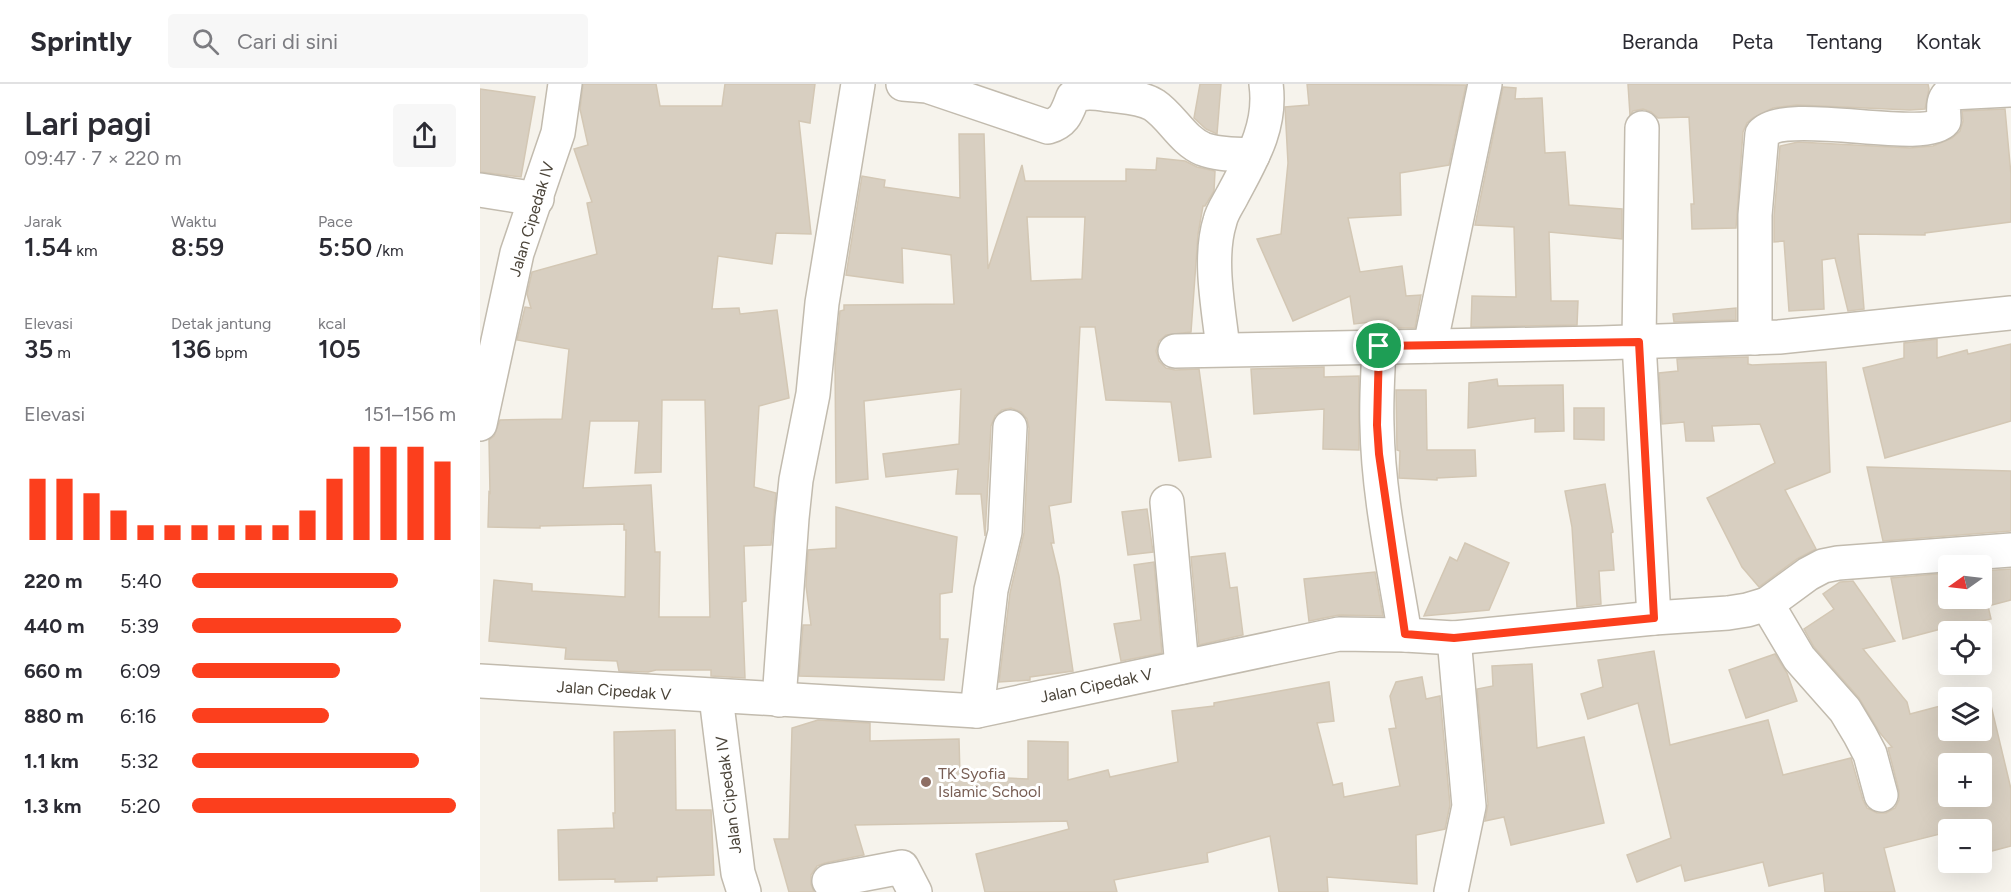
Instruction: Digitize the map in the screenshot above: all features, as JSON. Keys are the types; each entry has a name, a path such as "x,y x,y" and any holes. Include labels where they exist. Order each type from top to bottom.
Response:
{"street":[{"name":"Jalan Cipedak IV","path":"480,424 518,253 558,133 565,84"},
{"path":"779,700 796,480 813,394 822,303 858,84"},
{"path":"1222,350 1214,261 1215,238 1220,219 1262,138 1267,118 1266,84"},
{"path":"1430,346 1485,84"},
{"path":"919,85 1048,127 1066,117 1072,97 1082,93 1093,92 1142,99 1155,106 1187,139 1201,148 1215,153 1253,155"},
{"path":"1755,338 1755,215 1762,134 1767,128 1776,125 1810,124 1906,129 1937,127 1944,121 1944,101 1951,93 2009,96"},
{"path":"1642,128 1639,342 1654,618"},
{"path":"480,190 537,199"},
{"path":"1175,351 1755,338 2011,313"},
{"path":"1379,346 1377,425 1379,454 1405,634"},
{"path":"977,711 991,590 1005,532 1010,428"},
{"path":"1167,502 1182,667"},
{"path":"1881,795 1870,754 1860,735 1845,710 1799,658 1767,604 1808,573 1839,562 2011,550"},
{"name":"Jalan Cipedak V","path":"480,681 977,711 1339,634 1405,634 1454,638 1728,613 1767,604"},
{"path":"1451,892 1469,806 1454,638"},
{"name":"Jalan Cipedak IV","path":"716,697 738,873 744,892"},
{"path":"829,881 902,867 915,892"}],"building":[{"path":"583,84 656,84 660,106 722,106 725,84 815,84 810,123 799,121 811,234 776,233 772,264 718,256 712,309 739,308 740,314 777,310 789,398 759,406 754,487 776,493 771,545 744,546 746,601 742,602 745,678 711,676 711,670 619,671 617,661 565,659 566,648 489,641 494,580 532,584 532,591 625,597 626,530 624,530 624,524 540,526 540,528 488,527 489,440 494,436 500,420 562,419 569,349 517,340 525,307 531,308 527,294 532,272 597,254 587,203 592,202 574,149 588,145 580,109","holes":["662,400 705,400 710,617 659,617 660,552 655,552 651,485 583,488 590,421 639,421 635,473 661,472"]},
{"path":"1200,84 1221,84 1217,134 1206,129 1194,118"},
{"path":"1307,84 1466,85 1449,165 1400,173 1401,215 1348,218 1360,272 1402,266 1406,296 1421,295 1415,328 1388,328 1388,320 1354,324 1350,296 1293,321 1257,239 1281,234 1288,163 1285,107 1309,105"},
{"path":"1628,84 1928,84 1929,89 1925,109 1797,105 1773,108 1753,118 1747,123 1743,132 1736,228 1692,229 1691,204 1694,204 1689,117 1658,118 1643,109 1633,111 1630,115"},
{"path":"1503,87 1516,88 1515,99 1542,98 1545,153 1565,152 1569,205 1622,209 1622,239 1549,232 1551,301 1578,301 1577,325 1471,327 1472,296 1516,297 1514,227 1475,225"},
{"path":"480,89 535,97 521,177 480,172"},
{"path":"2005,109 2011,175 2011,222 1925,233 1925,235 1858,234 1864,309 1848,311 1835,258 1822,260 1824,309 1789,311 1784,241 1774,242 1780,146 1798,142 1910,148 1933,146 1952,138 1960,131 1963,121 1962,111"},
{"path":"959,134 984,134 988,269 1022,165 1025,181 1126,181 1126,169 1156,170 1157,158 1185,161 1197,167 1215,171 1214,191 1203,206 1198,234 1191,332 1166,335 1159,341 1156,351 1159,361 1166,368 1199,369 1211,457 1179,461 1171,402 1106,400 1095,327 1080,327 1071,502 1049,506 1054,543 1051,543 1059,576 1073,671 1030,677 1030,680 999,682 1010,593 1024,533 1029,428 1027,419 1021,412 1011,408 1002,410 995,416 991,426 985,536 981,494 956,494 958,469 886,477 883,454 959,444 961,389 864,401 868,479 836,483 835,361 840,311 844,310 844,305 954,304 951,255 902,248 903,283 846,275 862,176 885,180 884,187 960,198","holes":["1027,217 1085,217 1082,279 1031,281"]},
{"path":"1736,308 1736,320 1674,322 1673,314"},
{"path":"1937,339 1937,358 1967,350 1968,354 2011,344 2011,421 1885,458 1863,368 1904,358 1904,343"},
{"path":"1748,357 1748,364 1752,365 1826,362 1830,472 1785,490 1816,549 1797,559 1759,587 1742,567 1707,498 1775,463 1760,424 1712,426 1714,441 1686,441 1684,422 1662,424 1659,373 1678,371 1677,359"},
{"path":"1324,367 1324,377 1359,376 1359,450 1323,449 1324,409 1254,414 1251,369"},
{"path":"1497,379 1498,386 1563,385 1564,431 1535,432 1535,418 1468,428 1469,383"},
{"path":"1396,390 1426,390 1427,450 1475,450 1476,476 1437,478 1437,480 1399,478 1400,451 1397,450"},
{"path":"1574,408 1604,408 1604,440 1574,439"},
{"path":"1867,467 2011,471 2011,531 1883,541"},
{"path":"1605,484 1613,532 1611,533 1614,570 1599,571 1601,604 1577,607 1572,527 1565,491"},
{"path":"836,507 957,537 952,592 940,594 940,639 948,639 944,680 799,676 803,625 811,625 806,586 808,550 836,548"},
{"path":"1147,509 1153,552 1128,555 1122,512"},
{"path":"1465,543 1509,563 1489,610 1424,616 1450,557 1457,561"},
{"path":"1225,553 1230,588 1237,587 1243,635 1199,645 1191,557"},
{"path":"1154,562 1162,653 1121,661 1114,624 1141,620 1134,565"},
{"path":"2011,569 2011,600 1992,605 1992,570"},
{"path":"1375,572 1383,616 1339,615 1309,621 1304,579"},
{"path":"1938,574 1938,609 1989,609 1991,619 1938,621 1938,630 1903,639 1891,578"},
{"path":"1853,581 1895,641 1863,649 1907,702 1910,714 1938,707 1938,741 1992,741 1992,710 2011,789 2011,846 1992,851 1992,819 1938,819 1938,834 1884,848 1895,892 1825,892 1823,873 1769,886 1763,862 1685,881 1681,865 1637,882 1627,855 1671,838 1638,703 1588,719 1581,694 1603,687 1598,660 1654,651 1670,745 1768,720 1783,775 1851,758 1867,808 1877,813 1886,813 1895,808 1899,800 1899,791 1888,748 1892,747 1880,733 1859,698 1814,647 1804,629 1834,609 1823,594 1840,582"},
{"path":"1775,654 1787,673 1797,701 1746,718 1729,670"},
{"path":"1532,664 1537,748 1584,737 1604,823 1511,845 1504,817 1485,821 1488,804 1477,689 1493,686 1492,666"},
{"path":"1422,677 1426,699 1440,696 1450,805 1445,829 1416,835 1417,884 1327,877 1328,892 1279,892 1270,836 1207,853 1208,862 1114,880 1117,892 985,892 976,854 1069,829 1067,821 855,825 864,855 817,866 811,875 814,892 789,892 774,839 789,839 792,728 818,720 870,723 870,741 959,739 960,776 1028,779 1028,741 1068,742 1068,780 1108,770 1110,777 1178,762 1172,711 1214,706 1214,703 1329,682 1334,721 1317,723 1333,785 1342,783 1344,797 1400,786 1389,729 1396,728 1390,696 1396,682"},
{"path":"675,730 676,810 711,810 714,875 657,877 657,881 559,880 558,830 614,828 614,732"}],"place":[{"name":"TK Syofia Islamic School","path":"926,782"}],"route":[{"path":"1639,342 1654,618 1454,638 1405,634 1379,454 1377,425 1379,346 1639,342"}]}
